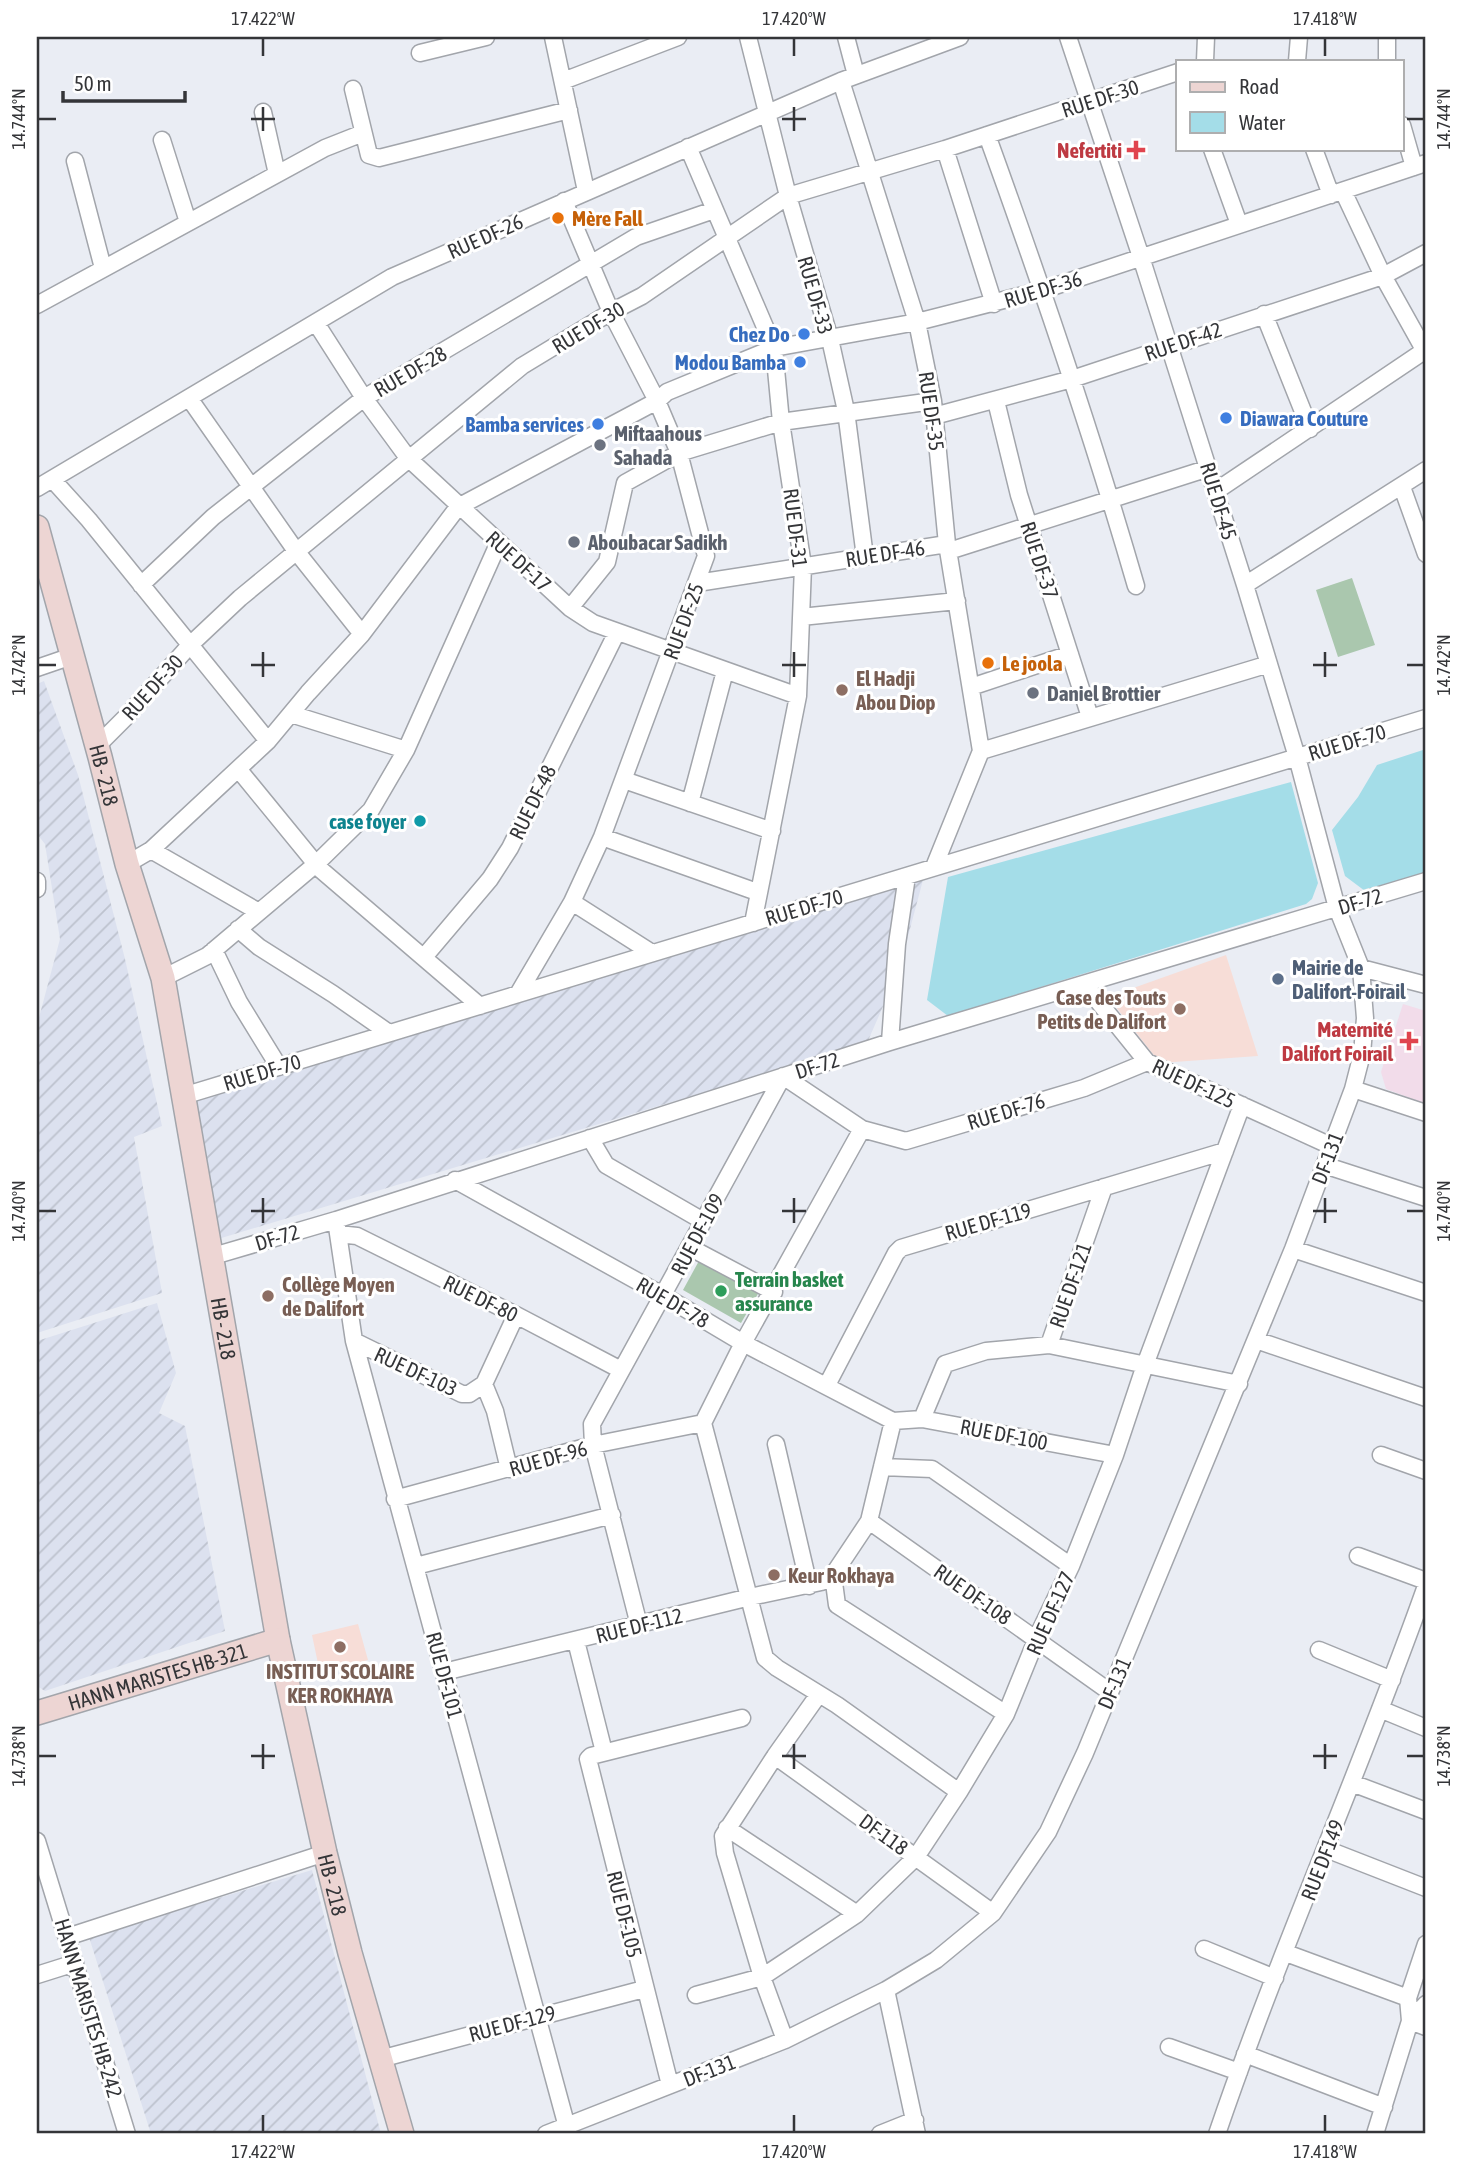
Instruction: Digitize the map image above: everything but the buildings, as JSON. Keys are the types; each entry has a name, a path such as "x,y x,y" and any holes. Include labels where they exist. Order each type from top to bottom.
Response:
{"main road":[{"name":"HB - 218","path":"37,527 43,572 72,656 127,864 163,978 278,1640 325,1853 402,2134"},
{"name":"HANN MARISTES HB-321","path":"37,1713 278,1640"}],"street":[{"path":"420,52 486,37"},
{"path":"553,37 586,191"},
{"path":"563,81 648,42 678,37"},
{"name":"RUE DF-33","path":"748,37 788,196 830,339 846,411 865,557"},
{"name":"RUE DF-35","path":"846,37 849,78 869,172 917,323 934,409 948,547 981,751"},
{"name":"RUE DF-26","path":"37,488 392,277 767,112 960,37"},
{"name":"RUE DF-45","path":"1068,37 1209,468 1297,757 1337,908 1361,968"},
{"path":"1205,60 1206,37"},
{"path":"1297,60 1299,37"},
{"path":"1387,37 1387,60"},
{"name":"RUE DF-30","path":"96,747 190,645 240,598 522,366 642,296 788,196 945,149 1176,73"},
{"path":"353,89 369,155 379,158 569,110"},
{"path":"263,112 276,174"},
{"path":"1404,129 1420,165"},
{"path":"37,304 276,174 363,132"},
{"path":"987,135 1043,290 1136,586"},
{"path":"162,140 188,222"},
{"name":"RUE DF-31","path":"688,147 774,348 803,566 798,696 752,923"},
{"path":"945,149 994,304"},
{"path":"1212,150 1238,225"},
{"path":"1216,491 1425,352 1315,150"},
{"path":"75,161 103,268"},
{"name":"RUE DF-36","path":"458,507 657,401 667,391 774,348 917,323 994,304 1420,165"},
{"name":"RUE DF-25","path":"518,994 572,902 603,837 706,556 679,453 657,401 611,312 564,201"},
{"name":"RUE DF-28","path":"141,585 213,517 364,398 636,237 714,210"},
{"name":"RUE DF-42","path":"570,608 607,562 625,483 679,453 782,422 846,411 934,409 996,401 1072,379 1383,275 1426,253"},
{"path":"1264,314 1310,429"},
{"name":"RUE DF-17","path":"316,323 364,398 408,458 570,608 593,623 798,696"},
{"path":"189,398 296,551 362,634"},
{"name":"RUE DF-37","path":"996,401 1012,466 1090,717"},
{"name":"RUE DF-46","path":"697,583 948,547 1030,526 1209,468"},
{"path":"1245,585 1426,470"},
{"path":"52,479 89,520 268,741"},
{"path":"1402,487 1420,515 1426,554"},
{"path":"127,864 151,850 268,741 362,634 458,507"},
{"path":"163,978 207,956 316,864 371,810 406,750 499,542"},
{"path":"801,617 957,601"},
{"name":"RUE DF-48","path":"424,957 490,879 510,848 617,632"},
{"path":"971,687 1070,654"},
{"path":"37,668 72,656"},
{"path":"934,867 981,751 1269,664"},
{"path":"690,803 725,671"},
{"path":"291,713 406,750"},
{"name":"RUE DF-70","path":"183,1096 1426,718"},
{"path":"239,770 316,864 480,1006"},
{"path":"624,780 772,831"},
{"path":"603,837 757,892"},
{"path":"151,850 259,912"},
{"path":"890,1042 897,944 907,876"},
{"path":"37,881 37,888"},
{"name":"DF-72","path":"210,1257 337,1227 454,1180 890,1042 1426,881"},
{"path":"572,902 652,953"},
{"path":"238,929 259,947 333,993 389,1033"},
{"path":"214,950 239,1002 279,1067"},
{"path":"1361,968 1426,985"},
{"name":"DF-131","path":"546,2134 785,2040 886,1990 936,1960 993,1913 1048,1832 1069,1788 1293,1249 1353,1089 1365,1031 1361,968"},
{"name":"RUE DF-125","path":"1085,985 1147,1062 1331,1146"},
{"name":"RUE DF-76","path":"783,1076 862,1129 906,1141 1084,1088 1147,1062"},
{"name":"RUE DF-109","path":"592,1436 621,1370 783,1076"},
{"path":"1353,1089 1426,1113"},
{"name":"RUE DF-127","path":"696,1995 762,1977 858,1914 916,1857 959,1792 1006,1714 1072,1566 1242,1105"},
{"path":"862,1129 774,1292 743,1343 703,1423 765,1658 959,1792"},
{"path":"590,1138 606,1166 703,1221"},
{"name":"RUE DF-119","path":"827,1385 901,1248 1225,1151"},
{"path":"1324,1165 1426,1198"},
{"name":"RUE DF-78","path":"454,1180 664,1296 743,1343 893,1421"},
{"name":"RUE DF-121","path":"922,1419 945,1364 986,1351 1049,1345 1104,1186"},
{"name":"RUE DF-80","path":"337,1227 516,1314 621,1370"},
{"name":"RUE DF-101","path":"337,1227 354,1341 567,2127"},
{"path":"689,1247 774,1292"},
{"path":"1293,1249 1426,1293"},
{"name":"RUE DF-103","path":"354,1341 463,1394 475,1392 484,1384 516,1314"},
{"path":"1256,1340 1426,1398"},
{"path":"1049,1345 1238,1384"},
{"path":"484,1384 495,1411 509,1469"},
{"name":"RUE DF-100","path":"893,1421 922,1419 1115,1455"},
{"path":"893,1421 869,1521 833,1575 837,1605 1006,1714"},
{"name":"RUE DF-96","path":"395,1499 509,1469 592,1436 703,1423"},
{"path":"592,1436 639,1625"},
{"path":"776,1444 809,1586"},
{"path":"1381,1455 1426,1471"},
{"path":"882,1466 932,1469 1072,1566"},
{"path":"416,1566 612,1515"},
{"name":"RUE DF-108","path":"869,1521 1110,1692"},
{"path":"1357,1556 1426,1584"},
{"name":"RUE DF-112","path":"444,1672 750,1597 809,1586 833,1575"},
{"name":"RUE DF149","path":"1217,2134 1238,2072 1380,1709 1420,1622 1426,1584"},
{"path":"576,1641 604,1752 742,1718"},
{"path":"1319,1650 1392,1680"},
{"path":"785,2040 762,1977 725,1853 725,1832 819,1694"},
{"path":"1380,1709 1426,1728"},
{"name":"RUE DF-105","path":"604,1752 589,1757 588,1765 670,2085"},
{"name":"DF-118","path":"775,1756 993,1913"},
{"path":"1352,1783 1426,1811"},
{"path":"725,1832 858,1914"},
{"name":"HANN MARISTES HB-242","path":"37,1844 127,2134"},
{"path":"1326,1849 1426,1888"},
{"path":"67,1937 325,1853"},
{"path":"1375,2134 1410,2021 1408,1998 1426,1944"},
{"path":"1204,1949 1275,1978"},
{"path":"1286,1952 1408,1998"},
{"path":"37,1975 75,1963"},
{"name":"RUE DF-129","path":"380,2059 644,1989"},
{"path":"880,2134 916,2127 886,1990"},
{"path":"1410,2021 1426,2004"},
{"path":"1410,2021 1426,2027"},
{"path":"1169,2047 1238,2072"},
{"path":"1245,2054 1384,2107"}],"shaded area":[{"path":"44,681 78,775 125,959 162,1126 134,1137 162,1293 37,1333 37,1025 60,939 45,844 37,834 37,684"},
{"path":"923,880 899,970 867,1043 218,1239 194,1100"},
{"name":"Case des Touts Petits de Dalifort","path":"1226,955 1258,1056 1160,1063 1108,997"},
{"name":"Maternité Dalifort Foirail","path":"1403,1004 1426,1011 1426,1104 1386,1089 1381,1072"},
{"path":"157,1303 176,1373 159,1413 185,1426 225,1631 45,1691 37,1686 37,1341"},
{"name":"INSTITUT SCOLAIRE KER ROKHAYA","path":"358,1624 368,1660 320,1673 312,1635"},
{"path":"312,1870 381,2134 151,2134 89,1937"}],"green space":[{"path":"1352,578 1375,645 1338,657 1316,590"},
{"name":"Terrain basket assurance","path":"700,1259 759,1292 741,1323 683,1290"}],"water":[{"path":"1426,749 1426,872 1365,891 1345,876 1332,830 1358,797 1377,765"},
{"path":"1291,782 1318,883 1312,899 1306,904 948,1016 927,1000 948,877"}],"place":[{"name":"Nefertiti","path":"1136,150"},
{"name":"Mère Fall","path":"558,218"},
{"name":"Chez Do","path":"804,334"},
{"name":"Modou Bamba","path":"800,362"},
{"name":"Diawara Couture","path":"1226,418"},
{"name":"Bamba services","path":"598,424"},
{"name":"Miftaahous Sahada","path":"600,445"},
{"name":"Aboubacar Sadikh","path":"574,542"},
{"name":"Le joola","path":"988,663"},
{"name":"El Hadji Abou Diop","path":"842,690"},
{"name":"Daniel Brottier","path":"1033,693"},
{"name":"case foyer","path":"420,821"},
{"name":"Mairie de Dalifort-Foirail","path":"1278,979"},
{"name":"Case des Touts Petits de Dalifort","path":"1180,1009"},
{"name":"Maternité Dalifort Foirail","path":"1409,1041"},
{"name":"Terrain basket assurance","path":"721,1291"},
{"name":"Collège Moyen de Dalifort","path":"268,1296"},
{"name":"Keur Rokhaya","path":"774,1575"},
{"name":"INSTITUT SCOLAIRE KER ROKHAYA","path":"340,1647"}]}
